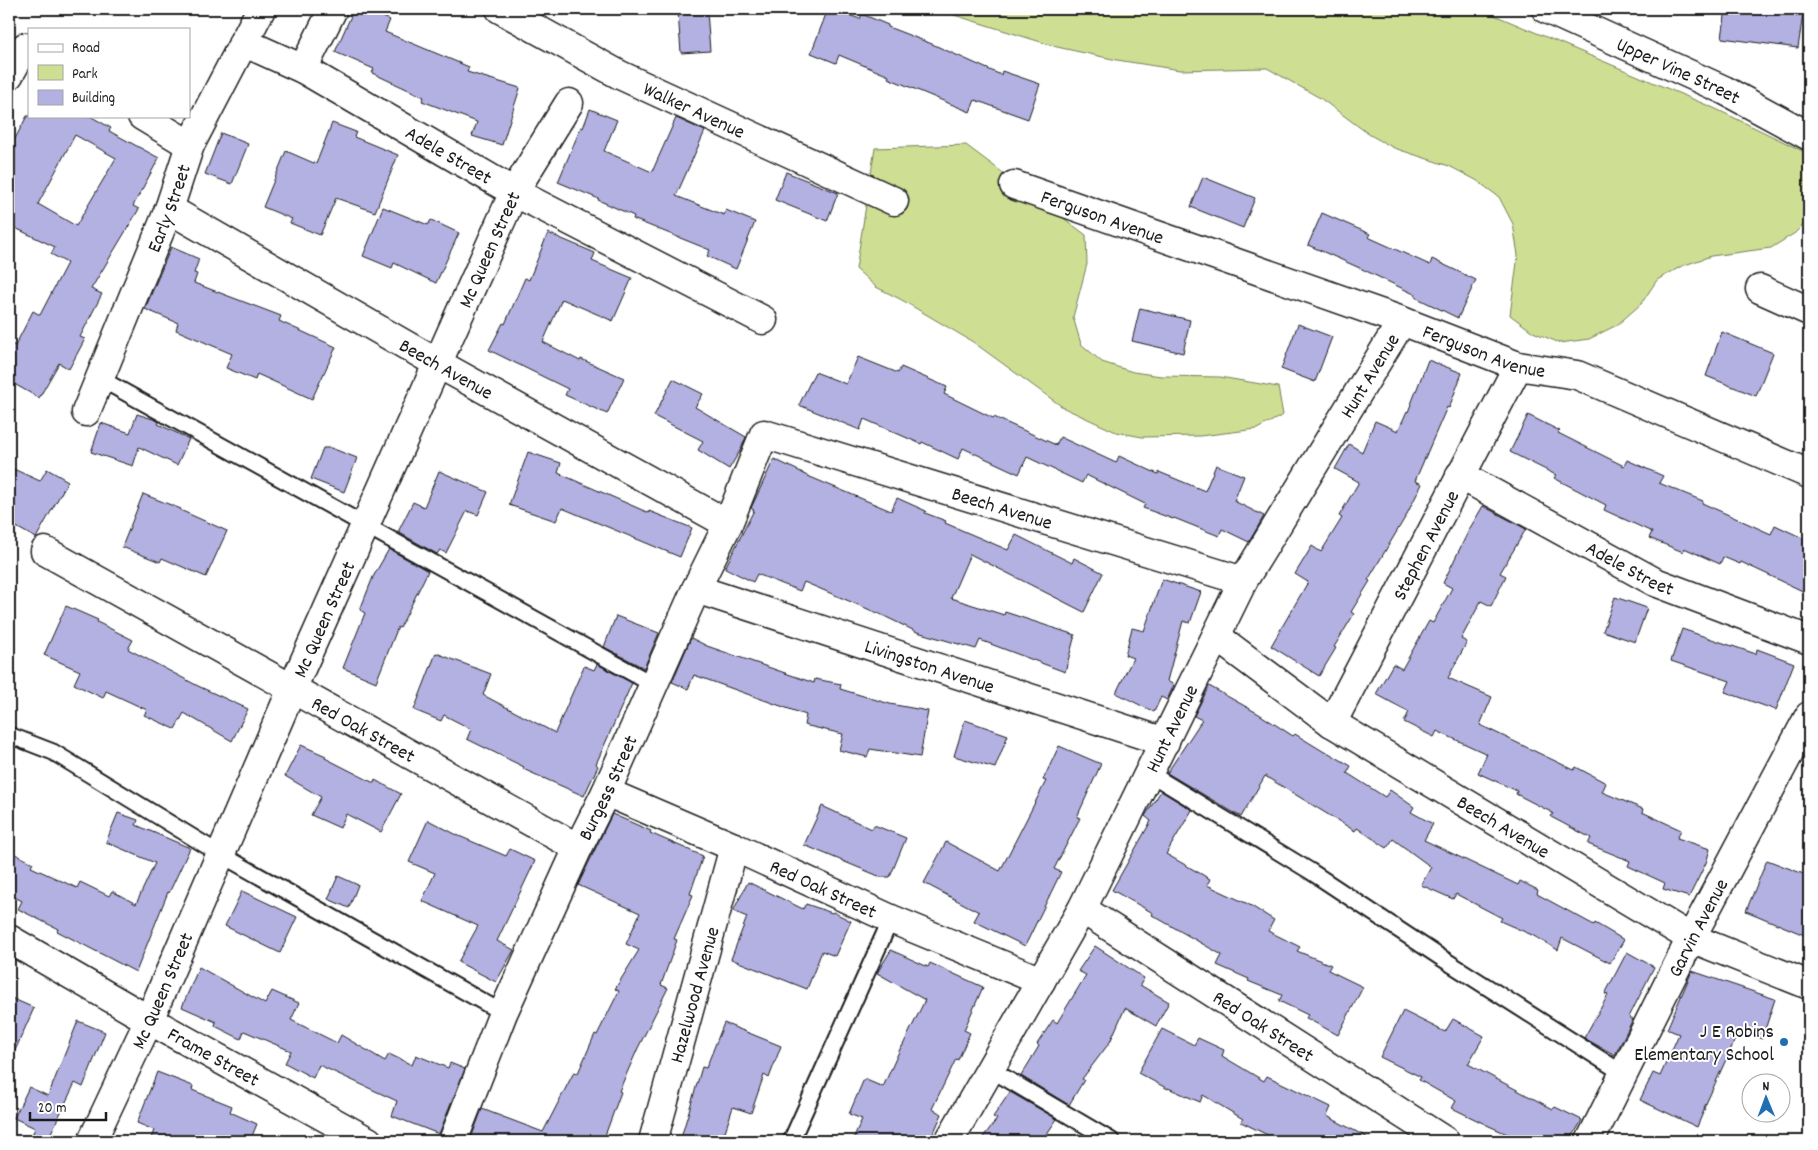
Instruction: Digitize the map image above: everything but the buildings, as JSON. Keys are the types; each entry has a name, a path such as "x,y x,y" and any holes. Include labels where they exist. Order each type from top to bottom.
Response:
{"street":[{"name":"Early Street","path":"86,412 169,209 190,145 261,9"},
{"path":"303,69 333,9"},
{"name":"Walker Avenue","path":"500,9 620,75 894,201"},
{"name":"Upper Vine Street","path":"1546,9 1724,90 1809,136"},
{"name":"Adele Street","path":"243,42 303,69 514,192 763,320"},
{"path":"9,75 21,45"},
{"name":"Mc Queen Street","path":"92,1141 149,1020 292,688 514,192 569,103"},
{"path":"145,118 190,145"},
{"name":"Ferguson Avenue","path":"1014,186 1402,321 1518,366 1577,375 1809,474"},
{"name":"Beech Avenue","path":"169,209 437,363 728,524"},
{"path":"1760,288 1809,311"},
{"name":"Hunt Avenue","path":"949,1141 1082,909 1243,581 1402,321"},
{"name":"Stephen Avenue","path":"1332,723 1518,366"},
{"name":"Beech Avenue","path":"764,434 1243,581"},
{"name":"Burgess Street","path":"453,1141 503,1013 578,848 606,792 696,589 728,524 764,434"},
{"name":"Adele Street","path":"1460,475 1655,582 1809,640"},
{"name":"Red Oak Street","path":"44,551 578,848"},
{"name":"Livingston Avenue","path":"696,589 1165,742"},
{"name":"Beech Avenue","path":"1217,637 1332,723 1691,938 1809,985"},
{"name":"Garvin Avenue","path":"1590,1141 1691,938 1809,716"},
{"name":"Red Oak Street","path":"606,792 734,846 891,919 1041,980"},
{"name":"Hazelwood Avenue","path":"653,1141 734,846"},
{"name":"Red Oak Street","path":"1082,909 1445,1141"},
{"name":"Frame Street","path":"9,939 149,1020 368,1141"}],"lane":[{"path":"99,378 654,685"},
{"path":"9,734 53,752 220,854 503,1013"},
{"path":"1149,773 1310,871 1440,957 1624,1074"},
{"path":"791,1141 891,919"},
{"path":"990,1069 1112,1141"}],"green space":[{"path":"935,9 1480,9 1716,109 1809,154 1809,219 1795,233 1771,248 1711,256 1682,266 1657,280 1641,304 1617,325 1589,339 1560,343 1533,332 1510,315 1518,255 1513,224 1499,197 1476,180 1449,166 1394,148 1370,135 1320,98 1267,68 1180,70 1117,60 1057,47"},
{"path":"966,145 1086,235 1087,264 1073,317 1081,344 1102,362 1133,372 1161,376 1220,377 1278,387 1283,415 1257,429 1200,436 1142,437 1116,432 1064,408 973,342 876,287 856,269 875,148"}],"place":[{"name":"J E Robins Elementary School","path":"1784,1042"}]}
